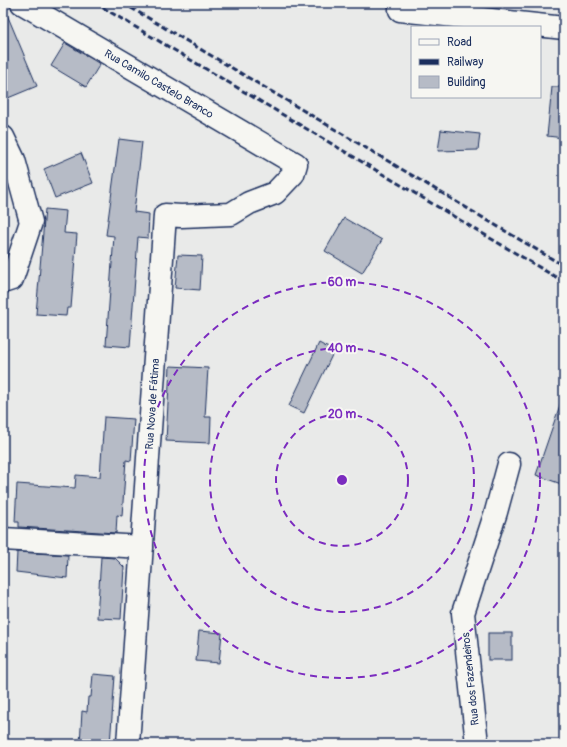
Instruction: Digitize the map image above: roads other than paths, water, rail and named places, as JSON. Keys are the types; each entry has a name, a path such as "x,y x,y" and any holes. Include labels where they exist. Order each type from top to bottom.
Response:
{"street":[{"name":"Rua Camilo Castelo Branco","path":"22,3 296,164"},
{"path":"400,6 564,28"},
{"path":"3,136 14,160 31,222 12,279 3,282"},
{"name":"Rua Nova de Fátima","path":"128,744 165,215 181,216 231,214 249,204 275,193 293,174 296,164"},
{"name":"Rua dos Fazendeiros","path":"477,744 463,613 496,512 509,464"},
{"path":"3,539 142,547"}],"railway":[{"path":"95,3 564,282"},
{"path":"123,3 564,266"}]}
